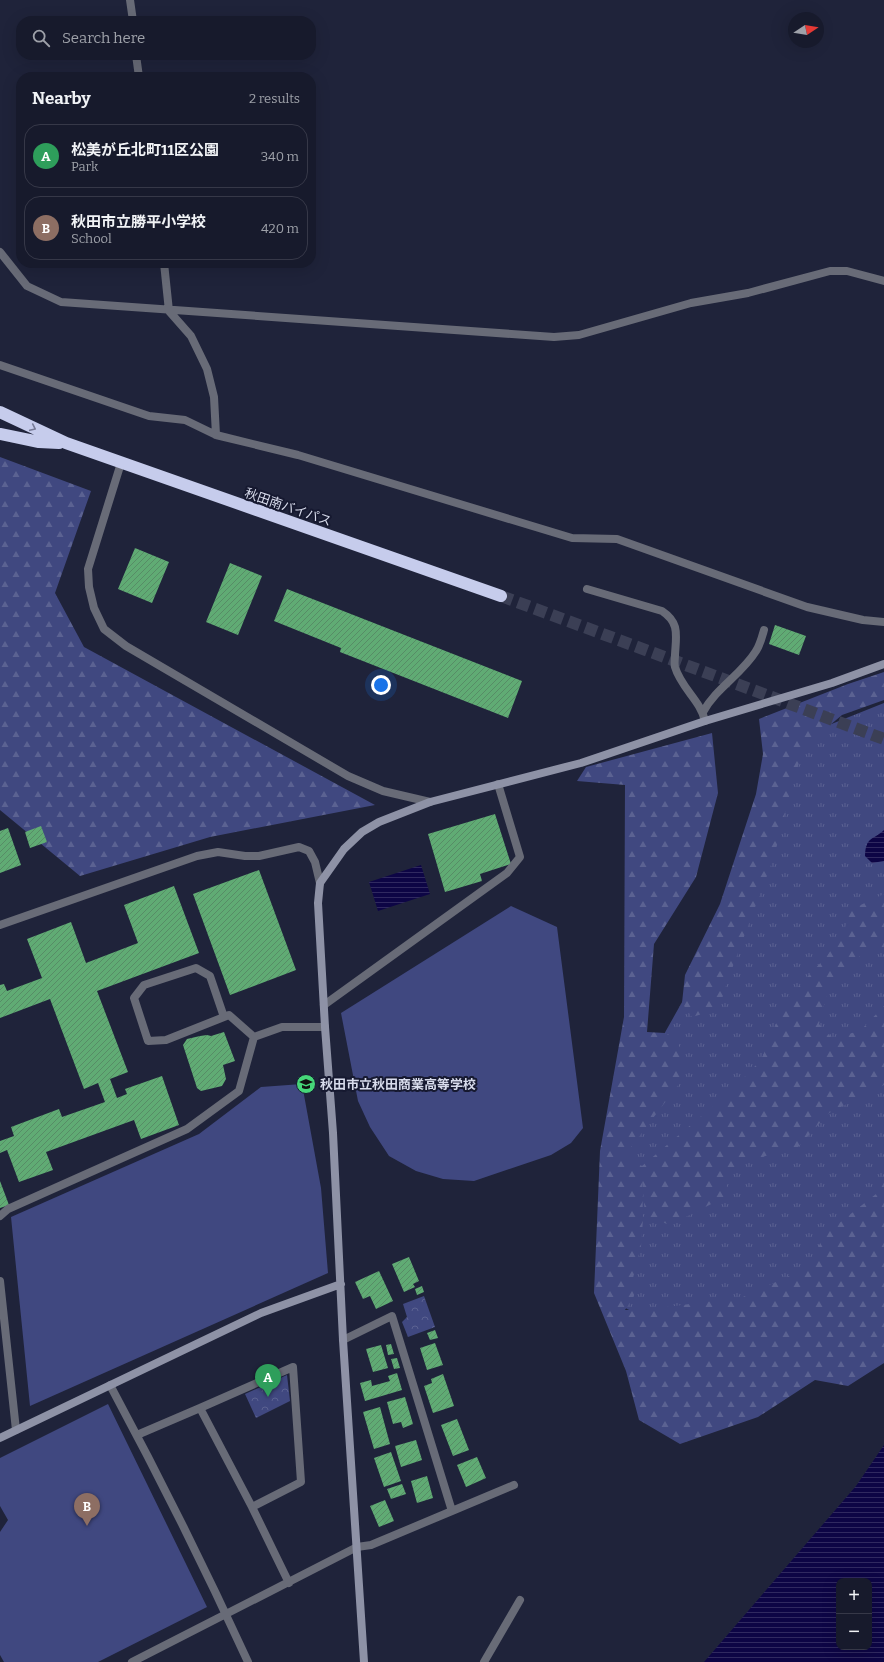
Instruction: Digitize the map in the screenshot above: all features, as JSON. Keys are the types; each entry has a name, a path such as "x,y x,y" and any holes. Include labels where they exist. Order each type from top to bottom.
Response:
{"highway":[{"name":"秋田南バイパス","path":"0,412 66,443 501,596"},
{"name":"秋田南バイパス","path":"0,434 39,442 66,443"}],"street":[{"path":"130,0 132,16"},
{"path":"137,60 138,72"},
{"path":"0,252 27,286 61,302 170,311 554,337 579,335 691,303 748,293 830,271 847,271 884,282"},
{"path":"165,268 170,311 191,336 207,369 214,397 216,435"},
{"path":"0,365 149,416 185,420 216,435 298,455 572,538 617,539 807,607 863,620 884,622"},
{"path":"121,463 88,569 89,587 94,608 104,629 126,646 348,776 383,791 430,802"},
{"path":"587,589 662,611 671,617 676,630 674,665 678,677 703,712 705,721"},
{"path":"703,712 708,702 746,663 756,650 764,630"},
{"path":"320,883 344,849 362,832 379,822 430,802 581,763 705,721 832,683 884,664"},
{"path":"324,1006 507,873 520,857 498,784"},
{"path":"0,925 197,856 218,852 245,856 259,856 298,847 309,851 315,862 320,883 318,903 325,1027 333,1133 343,1340 364,1662"},
{"path":"224,1017 210,976 196,968 144,985 134,998 148,1041 166,1040 224,1017 229,1015 254,1037"},
{"path":"254,1037 282,1027 325,1027"},
{"path":"0,1216 8,1209 187,1129 239,1092 254,1037"},
{"path":"0,1281 16,1430"},
{"path":"0,1438 261,1313 341,1284"},
{"path":"343,1340 392,1316 452,1511"},
{"path":"137,1435 293,1367 302,1482 252,1507"},
{"path":"110,1385 137,1435 226,1613 248,1662"},
{"path":"200,1408 252,1507 289,1583"},
{"path":"132,1662 357,1547 371,1545 514,1485"},
{"path":"484,1662 520,1600"}],"green space":[{"path":"0,457 91,491 55,593 84,647 375,805 210,837 80,876 0,810"},
{"path":"884,672 884,700 842,715 804,747 792,785 774,857 727,982 719,1009 692,1017 682,1003 685,975 720,904 756,794 763,754 759,719 848,684"},
{"path":"884,703 884,1237 685,1337 615,1303 612,1127 737,904 784,743"},
{"path":"712,733 718,793 696,877 654,944 647,1032 665,1033 678,1041 685,1076 625,1155 642,1166 730,1092 761,1060 787,999 826,957 844,932 850,910 884,894 884,950 865,951 829,987 819,1024 832,1038 860,1031 884,1006 884,1085 829,1113 797,1148 771,1154 730,1169 725,1197 670,1225 645,1216 642,1178 643,1219 641,1246 633,1278 634,1296 625,1310 667,1307 743,1297 809,1267 824,1235 876,1194 884,1180 884,1363 848,1386 815,1380 758,1417 680,1444 639,1420 626,1371 594,1293 600,1151 624,1017 625,785 577,781 586,767"},
{"path":"511,906 557,927 583,1128 571,1143 551,1155 474,1181 443,1179 416,1171 389,1156 370,1127 358,1101 341,1013"},
{"path":"302,1084 321,1188 328,1273 30,1406 11,1217 199,1134 261,1087"},
{"path":"424,1296 435,1327 408,1337 402,1322 407,1317 403,1304"},
{"path":"287,1375 290,1401 256,1418 245,1394"},
{"path":"108,1404 207,1607 98,1662 4,1662 0,1655 0,1532 8,1520 0,1506 0,1458"}],"shaded area":[{"path":"884,830 884,861 872,863 865,856 868,842"},
{"path":"421,865 430,894 378,911 369,882"},
{"path":"884,1445 884,1662 704,1662 856,1486"}],"building":[{"path":"135,548 169,562 152,603 118,589"},
{"path":"230,563 262,576 238,635 206,622"},
{"path":"287,589 522,681 508,718 340,652 341,648 274,621"},
{"path":"775,625 806,636 799,655 769,644"},
{"path":"495,814 511,864 480,874 482,881 445,892 428,834"},
{"path":"41,826 47,842 30,848 25,832"},
{"path":"8,828 21,865 0,873 0,831"},
{"path":"259,870 296,970 230,995 193,894"},
{"path":"174,886 199,953 97,991 128,1072 110,1079 117,1098 127,1094 125,1089 162,1076 179,1125 141,1139 134,1120 46,1152 53,1170 19,1182 7,1150 0,1153 0,1141 14,1136 11,1127 59,1109 62,1117 105,1102 98,1083 84,1089 50,999 0,1018 0,985 4,984 7,991 42,978 27,939 71,922 86,963 138,943 124,905"},
{"path":"224,1032 235,1061 223,1065 226,1079 222,1086 201,1091 197,1088 183,1045 187,1039 207,1035 211,1036"},
{"path":"0,1181 9,1205 0,1208"},
{"path":"409,1257 419,1281 413,1284 415,1287 404,1292 392,1264"},
{"path":"379,1271 393,1301 376,1309 370,1296 363,1299 355,1282"},
{"path":"422,1286 424,1292 417,1295 415,1289"},
{"path":"435,1330 438,1338 430,1340 427,1333"},
{"path":"435,1343 443,1365 427,1370 420,1348"},
{"path":"391,1344 394,1354 388,1355 386,1345"},
{"path":"381,1345 388,1368 373,1372 366,1349"},
{"path":"397,1358 400,1368 394,1369 391,1359"},
{"path":"397,1373 402,1390 365,1401 360,1383 371,1380 372,1386 390,1381 388,1376"},
{"path":"443,1374 454,1406 433,1413 424,1386 432,1383 431,1379"},
{"path":"405,1397 413,1424 403,1428 401,1422 393,1424 387,1402"},
{"path":"380,1407 390,1444 374,1449 363,1412"},
{"path":"457,1419 469,1450 453,1456 441,1425"},
{"path":"416,1440 422,1460 401,1467 395,1446"},
{"path":"391,1452 401,1481 384,1487 374,1458"},
{"path":"477,1457 486,1478 466,1487 457,1465"},
{"path":"427,1476 433,1498 417,1503 411,1481"},
{"path":"402,1484 406,1494 391,1499 387,1489"},
{"path":"385,1500 394,1521 379,1527 370,1506"}],"tunnel":[{"path":"501,596 884,739"}],"place":[{"name":"秋田市立秋田商業高等学校","path":"306,1084"},
{"name":"松美が丘北町11区公園","path":"268,1397"},
{"name":"秋田市立勝平小学校","path":"87,1526"}]}
